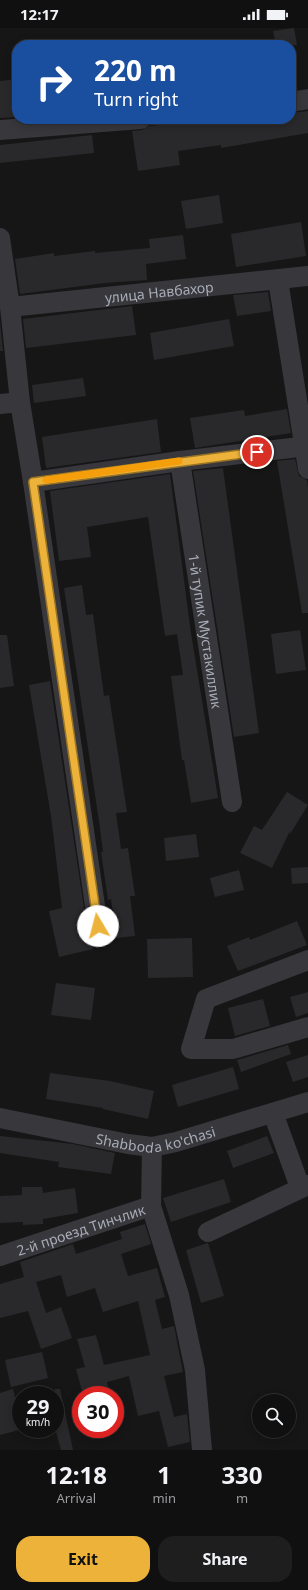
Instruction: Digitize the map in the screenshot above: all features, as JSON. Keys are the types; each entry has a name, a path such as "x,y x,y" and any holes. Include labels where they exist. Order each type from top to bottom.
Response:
{"street":[{"path":"296,101 308,99"},
{"path":"0,130 77,124"},
{"path":"0,238 10,307 20,402 98,926"},
{"name":"улица Навбахор","path":"10,307 308,276"},
{"path":"278,280 306,447 308,469"},
{"path":"0,404 20,402"},
{"path":"33,482 180,461 306,447"},
{"name":"1-й тупик Мустакиллик","path":"180,461 232,802"},
{"path":"308,960 206,999 191,1049 233,1049 308,1027"},
{"name":"Shabboda ko'chasi","path":"0,1118 128,1144 152,1147 176,1142 308,1102"},
{"path":"208,1232 304,1186 273,1113"},
{"name":"2-й проезд Тинчлик","path":"0,1256 151,1206 152,1147"},
{"path":"151,1206 179,1295 195,1370 202,1450"}],"building":[{"path":"294,28 297,45 296,40 275,40 273,31"},
{"path":"12,80 12,117 0,118 0,81"},
{"path":"308,111 308,133 221,148 221,145 178,151 180,165 138,171 132,131 142,130 149,126 167,124 296,124 296,112"},
{"path":"92,135 94,153 0,163 0,145"},
{"path":"219,195 223,223 186,229 181,201"},
{"path":"301,222 306,256 236,267 231,234"},
{"path":"183,235 186,259 146,264 147,280 105,283 20,294 15,259 54,253 54,256 95,251 95,253 150,248 149,239"},
{"path":"268,292 271,311 237,316 233,295"},
{"path":"132,306 136,335 26,348 23,319"},
{"path":"229,319 234,346 154,360 150,333"},
{"path":"0,322 3,351 0,351"},
{"path":"83,378 86,396 34,403 32,385"},
{"path":"287,409 291,433 195,448 190,418 244,410 245,416"},
{"path":"157,419 161,452 46,468 42,437"},
{"path":"295,459 299,476 307,480 308,488 308,613 302,613 277,461"},
{"path":"223,468 259,733 234,737 193,471"},
{"path":"170,474 191,633 218,798 191,803 184,760 182,760 171,676 183,675 177,634 165,636 148,517 87,527 91,557 59,561 50,491"},
{"path":"82,585 86,615 93,614 104,696 109,695 127,812 116,813 121,849 128,848 135,896 130,896 135,936 116,938 111,899 108,900 101,852 103,852 99,821 64,588"},
{"path":"300,630 306,670 276,674 271,634"},
{"path":"0,635 7,635 14,686 0,688"},
{"path":"50,681 87,928 93,949 59,957 49,911 62,908 51,816 29,685"},
{"path":"287,792 308,805 290,834 290,831 272,868 240,853 254,826 262,830"},
{"path":"196,834 199,857 166,861 164,838"},
{"path":"308,867 308,883 292,884 291,868"},
{"path":"239,870 244,890 215,897 210,878"},
{"path":"297,921 307,945 238,971 227,946 249,937 250,940"},
{"path":"192,938 193,977 148,978 147,939"},
{"path":"56,983 95,988 91,1020 51,1015"},
{"path":"308,992 308,1013 296,1017 290,997"},
{"path":"263,999 270,1026 235,1036 228,1008"},
{"path":"288,1045 291,1054 241,1072 237,1060"},
{"path":"308,1055 308,1077 293,1082 286,1062"},
{"path":"233,1067 239,1089 178,1107 172,1085"},
{"path":"50,1073 110,1081 154,1091 148,1119 103,1108 46,1099"},
{"path":"0,1136 73,1144 115,1153 111,1174 58,1167 59,1162 0,1153"},
{"path":"267,1136 274,1153 233,1168 227,1151"},
{"path":"224,1179 231,1202 171,1222 163,1198"},
{"path":"22,1187 42,1187 43,1193 75,1188 78,1213 43,1219 43,1224 23,1225 23,1222 0,1223 0,1196 22,1195"},
{"path":"145,1224 151,1244 121,1254 128,1276 157,1268 165,1297 155,1300 162,1329 174,1326 183,1372 164,1376 174,1417 187,1414 190,1442 168,1447 159,1411 138,1416 129,1376 107,1382 108,1386 81,1386 76,1369 85,1367 77,1339 96,1335 104,1365 150,1355 138,1301 103,1312 95,1288 67,1297 61,1275 36,1282 46,1313 61,1307 72,1338 41,1349 28,1311 0,1318 0,1284 24,1277 20,1262 73,1244 76,1254 122,1239 120,1232"},
{"path":"208,1243 224,1296 201,1303 186,1250"},
{"path":"42,1352 48,1378 11,1387 5,1360"},
{"path":"12,1389 12,1432 0,1435 0,1393"},
{"path":"64,1408 73,1450 61,1450 58,1438 64,1438"}],"slow traffic":[{"path":"46,480 179,461"}],"route":[{"path":"98,926 33,482 180,461 257,452"}]}
